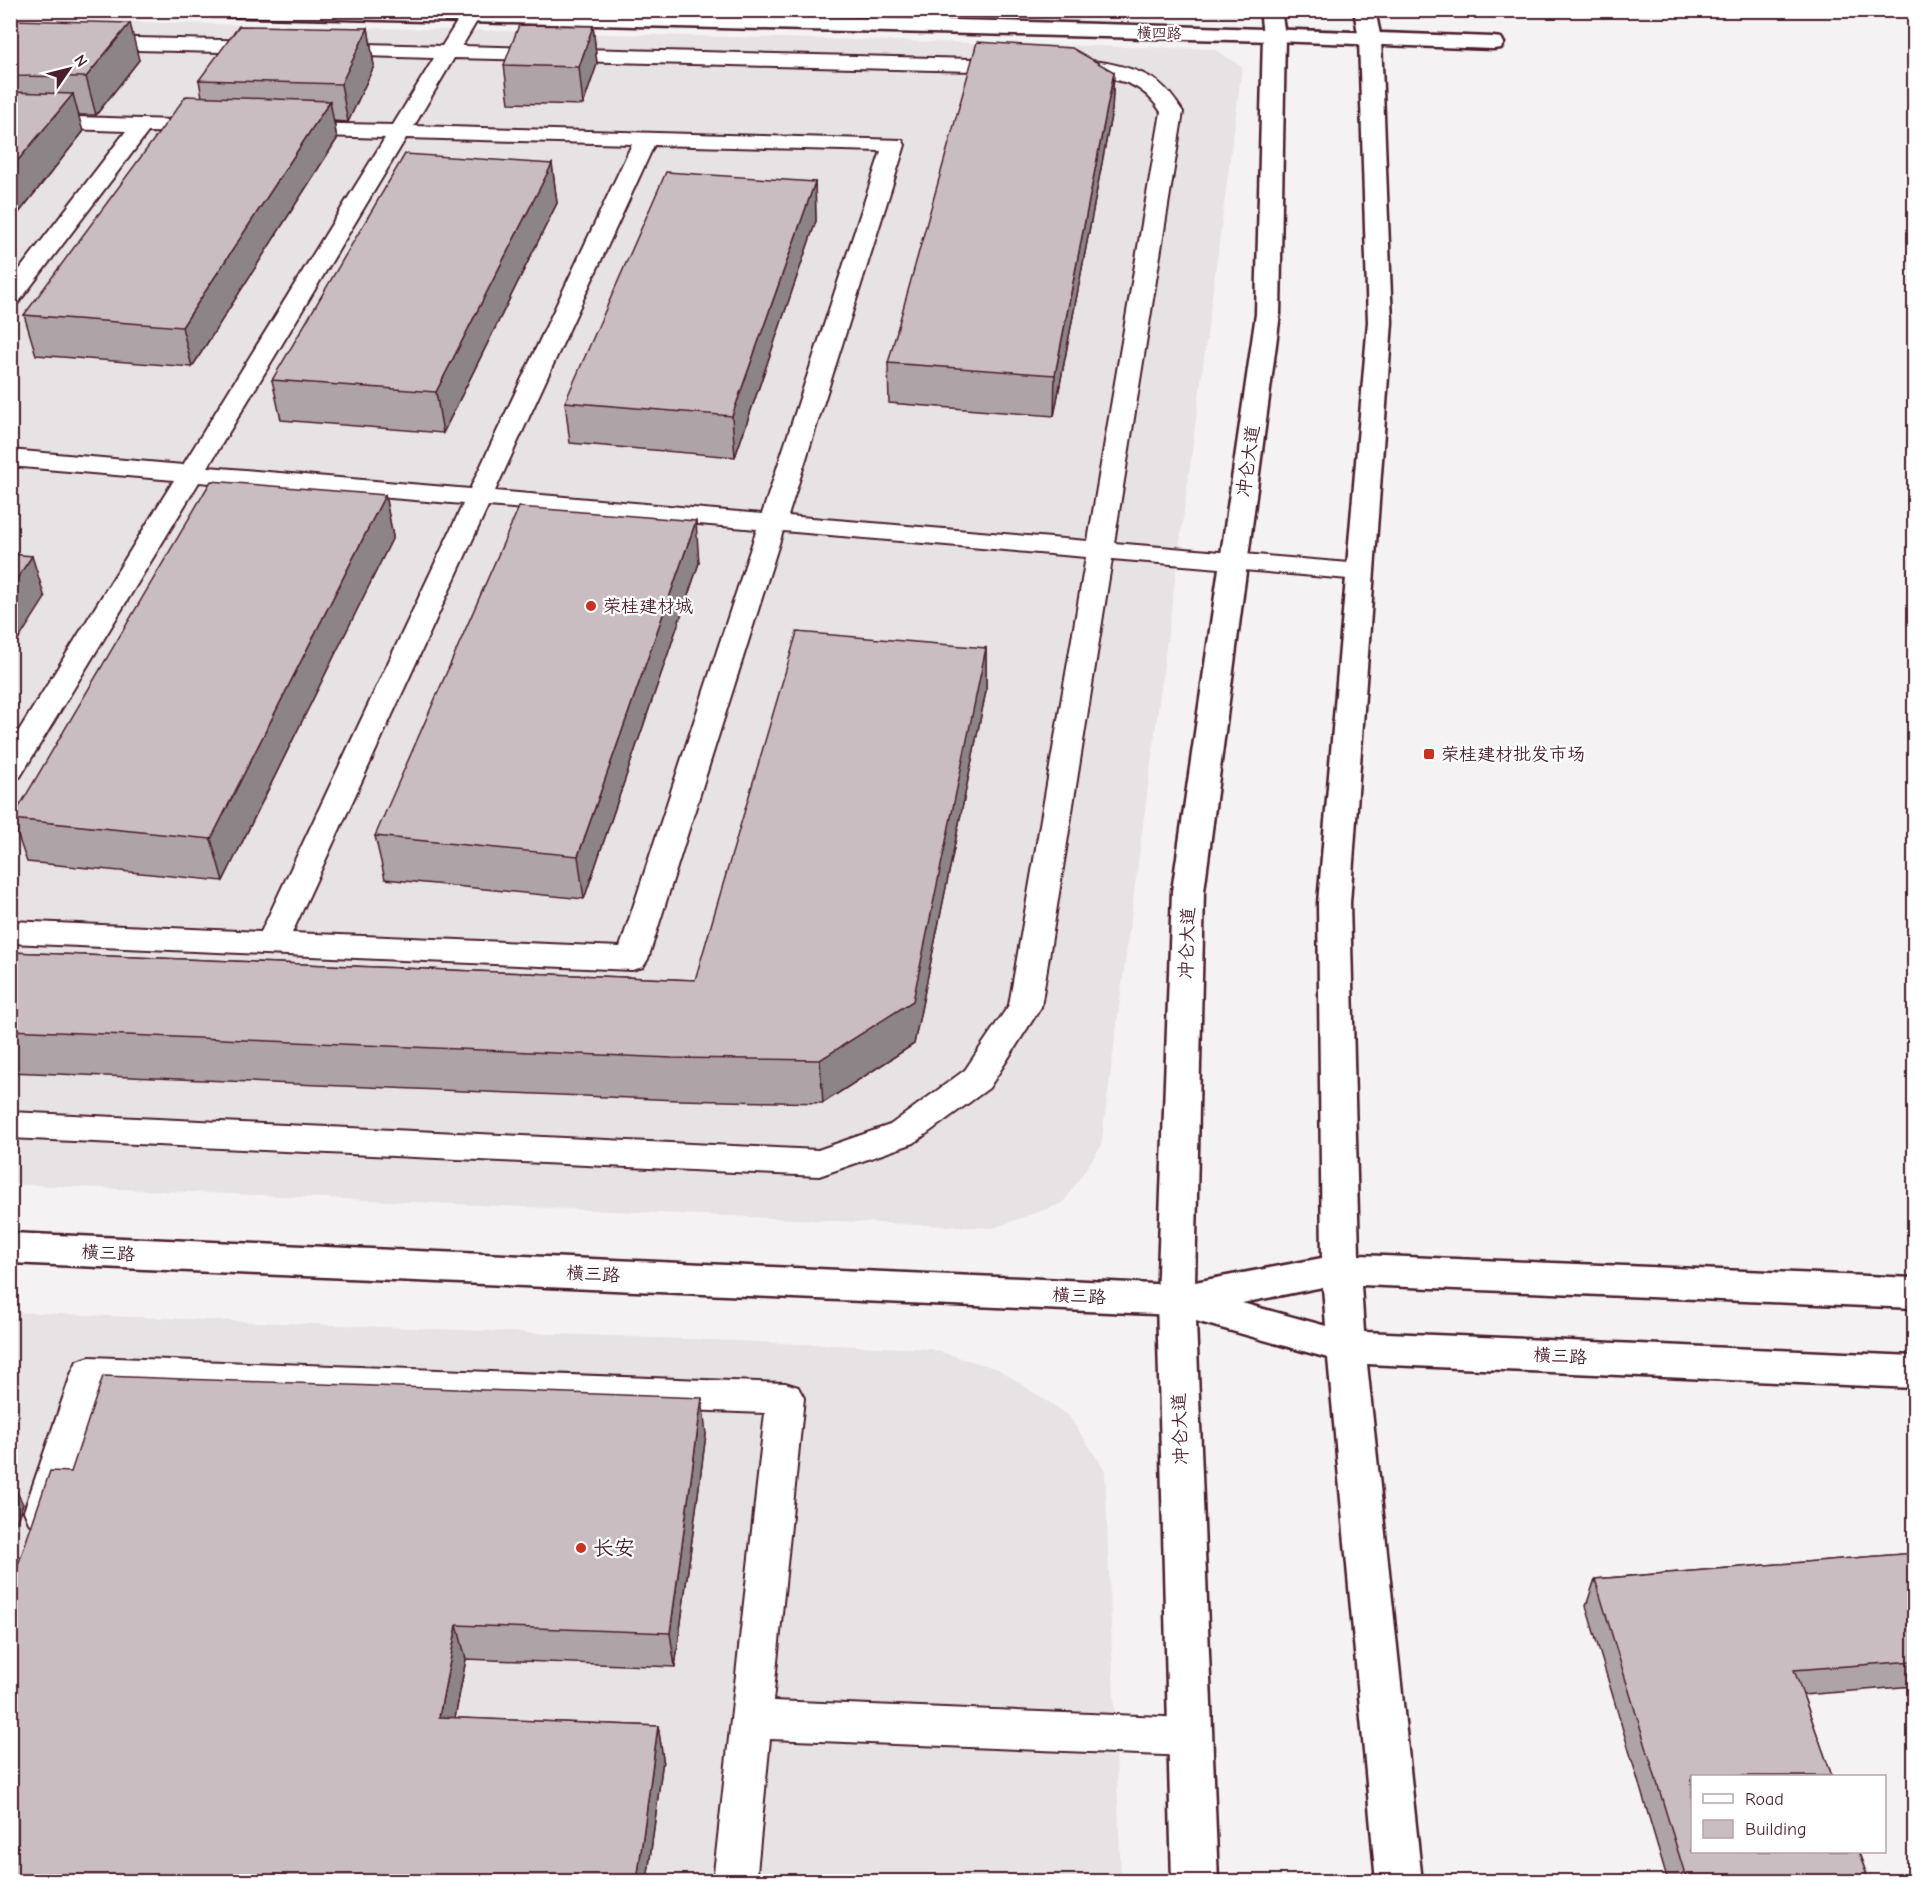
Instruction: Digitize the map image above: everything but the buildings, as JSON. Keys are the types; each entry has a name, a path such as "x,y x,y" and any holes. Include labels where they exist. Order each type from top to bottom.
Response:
{"main road":[{"name":"横四路","path":"213,10 470,16 1367,25 1494,43"},
{"name":"冲仑大道","path":"1195,1881 1176,1300 1188,891 1268,314 1272,23"},
{"path":"1367,25 1380,322 1334,903 1341,1269 1346,1347 1399,1881"},
{"name":"横三路","path":"10,1248 1176,1300 1346,1347 1914,1372"},
{"name":"横三路","path":"1176,1300 1341,1269 1914,1293"}],"lane":[{"path":"10,770 470,16"},
{"path":"10,41 1096,68 1133,78 1158,92 1172,112 1025,1007 977,1078 902,1134 819,1162 10,1125"},
{"path":"10,121 236,127"},
{"path":"10,298 142,125"},
{"path":"10,932 632,959 894,145 271,128"},
{"path":"271,944 646,138"},
{"path":"10,458 1361,572"},
{"path":"33,1540 90,1372 785,1398 734,1881"},
{"path":"751,1719 1189,1737"}],"shaded area":[{"name":"荣桂建材城","path":"11,19 1214,49 1242,67 1101,1146 1063,1203 993,1228 11,1184"},
{"path":"11,1312 930,1349 998,1369 1068,1415 1105,1470 1121,1881 11,1882"}],"place":[{"name":"荣桂建材城","path":"591,606"},
{"name":"荣桂建材批发市场","path":"1429,754"},
{"name":"长安","path":"581,1548"}]}
